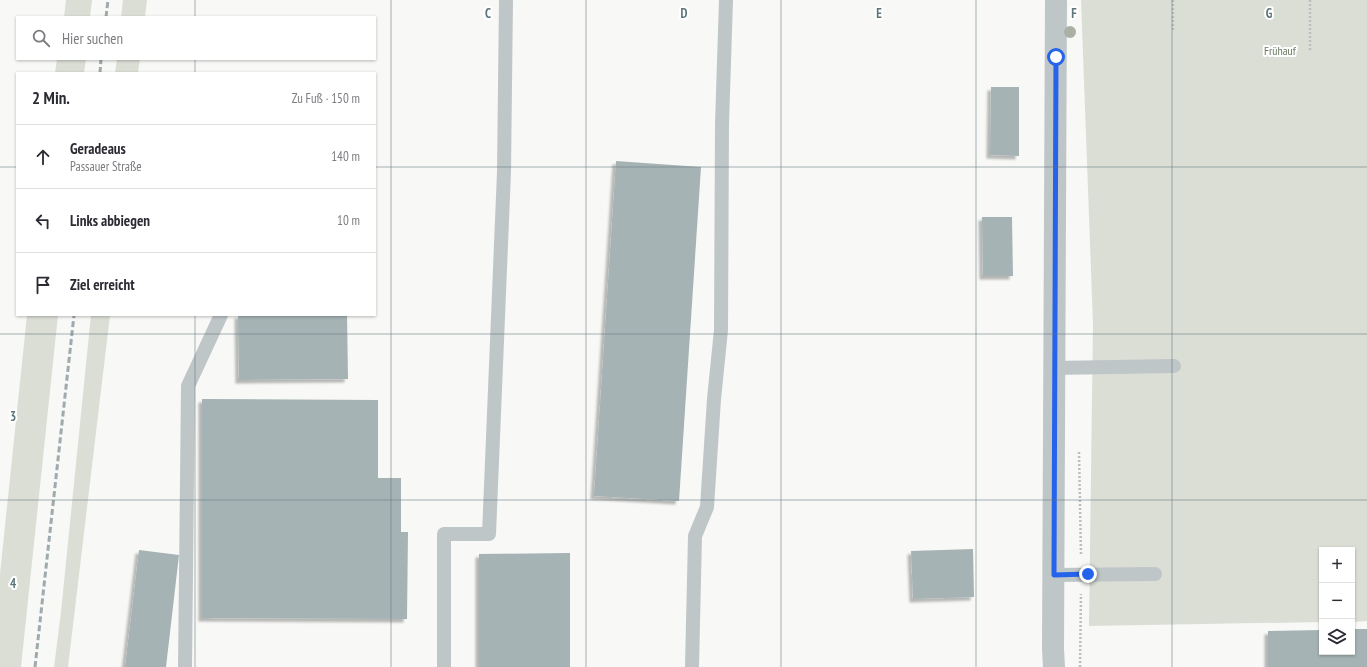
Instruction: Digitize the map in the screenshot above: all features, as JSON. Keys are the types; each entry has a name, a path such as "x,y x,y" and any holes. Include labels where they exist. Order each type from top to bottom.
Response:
{"street":[{"path":"1052,661 1054,575 1056,0"}],"lane":[{"path":"444,667 444,534 489,534 504,172 506,0"},
{"path":"692,667 695,536 707,507 714,399 721,330 722,124 726,0"},
{"path":"185,667 188,386 221,316"},
{"path":"1054,368 1174,366"},
{"path":"1054,575 1155,574"}],"path":[{"path":"1173,0 1173,30"},
{"path":"1310,0 1310,50"}],"green space":[{"path":"66,0 92,0 90,16 64,16"},
{"path":"123,0 147,0 145,16 121,16"},
{"name":"Frühauf","path":"1081,0 1367,0 1367,621 1355,622 1355,547 1319,547 1319,622 1089,626 1093,324"},
{"path":"57,60 86,60 84,72 55,72"},
{"path":"117,60 140,60 138,72 115,72"},
{"path":"27,316 58,316 21,667 0,667 0,574"},
{"path":"91,316 110,316 68,667 54,667 61,612"}],"building":[{"path":"991,87 1019,87 1019,156 990,155"},
{"path":"616,161 701,167 679,501 594,496"},
{"path":"982,217 1012,217 1013,276 983,276"},
{"path":"238,316 347,316 348,379 239,380"},
{"path":"202,399 378,400 378,478 401,478 401,532 408,532 407,619 202,618"},
{"path":"973,549 974,597 913,599 911,551"},
{"path":"139,550 179,555 166,667 125,667"},
{"path":"570,553 570,667 479,667 479,554"},
{"path":"1355,629 1367,629 1367,667 1268,667 1268,631 1319,630 1319,655 1355,655"}],"railway":[{"path":"106,16 108,0"},
{"path":"100,72 101,60"},
{"path":"35,667 74,316"}],"route":[{"path":"1056,57 1054,575 1088,574"}]}
